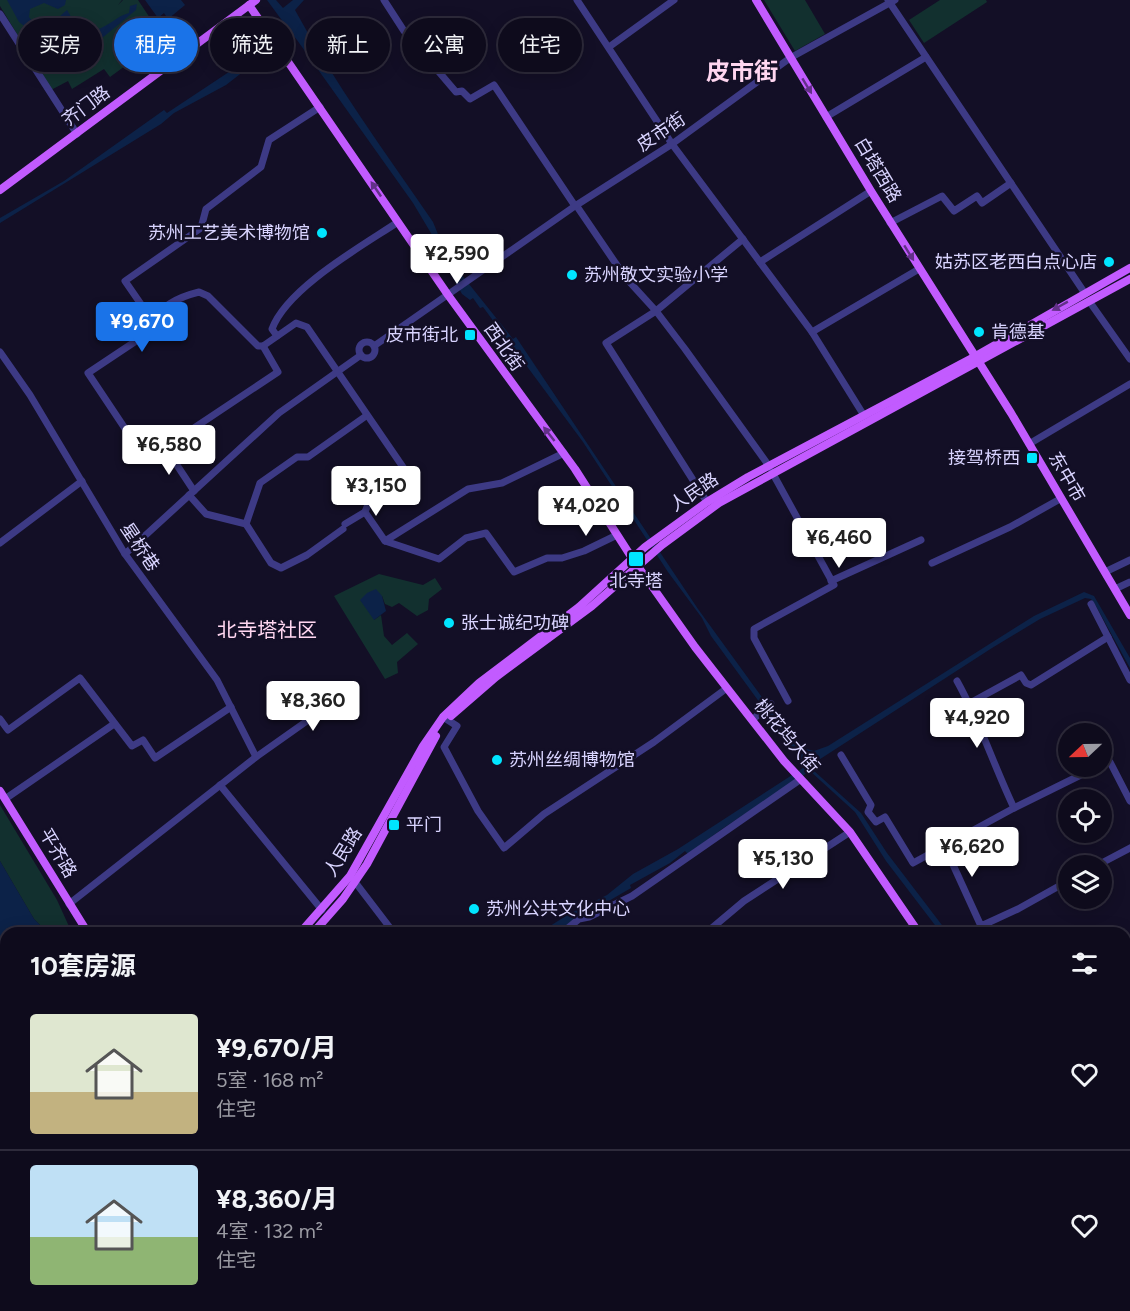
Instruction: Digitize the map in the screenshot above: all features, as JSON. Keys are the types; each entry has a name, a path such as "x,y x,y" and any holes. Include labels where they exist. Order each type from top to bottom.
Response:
{"main road":[{"name":"白塔西路","path":"757,0 870,191 976,360"},
{"name":"西北街","path":"253,2 320,107 398,222 448,295 564,453 635,562"},
{"name":"齐门路","path":"0,190 253,2"},
{"name":"人民路","path":"659,541 771,469 863,414 976,360 1084,292 1130,268"},
{"name":"人民路","path":"317,927 352,878 446,718 478,683 579,607 707,502 1130,279"},
{"name":"东中市","path":"976,360 1029,444 1130,615"},
{"name":"桃花坞大街","path":"635,562 752,720 798,777 850,832 915,927"},
{"name":"平齐路","path":"0,790 84,927"},
{"name":"人民路","path":"306,927 352,878"}],"street":[{"path":"384,0 404,31 456,92 462,91 470,99 494,85 625,277 656,311 771,469 834,585 754,629 754,638 788,701"},
{"path":"576,0 672,144 812,332 863,414"},
{"path":"609,47 674,0"},
{"path":"891,1 1084,292"},
{"name":"皮市街","path":"374,346 575,206 672,144 790,58 891,1"},
{"path":"0,14 77,134"},
{"path":"826,117 926,57"},
{"path":"157,327 125,281 201,228 206,209 261,167 269,140 320,107"},
{"path":"890,223 942,196 954,211 977,196 982,203 1011,183"},
{"path":"760,262 870,191"},
{"path":"277,336 272,329 276,318 302,288 398,222"},
{"path":"707,502 606,344 656,311 743,239"},
{"path":"812,332 919,269"},
{"path":"157,327 156,319 160,311 196,292 203,292 256,345 263,346 294,324 305,325 405,474 402,482 369,502 365,512 307,555 281,568 271,563 246,524 206,514 165,447"},
{"path":"1089,301 1130,359"},
{"path":"157,327 88,373 146,460 278,372 263,346"},
{"path":"369,342 374,346 375,352 372,357 366,358 361,355 360,349 363,344 369,342"},
{"name":"星桥巷","path":"0,352 30,395 124,554 217,680 256,757"},
{"path":"124,554 279,413 361,355"},
{"path":"1029,444 1130,384"},
{"path":"246,524 260,483 297,457 308,457 366,416"},
{"path":"385,541 468,489 502,483 564,453"},
{"path":"0,543 82,482"},
{"path":"932,563 1010,527 1060,499"},
{"path":"365,512 385,541 439,559 466,538 486,533 514,572 547,558 562,558 584,551 617,535"},
{"path":"831,581 921,540"},
{"path":"1105,572 1130,560"},
{"path":"1115,590 1130,582"},
{"path":"1091,604 1130,680"},
{"path":"970,703 1022,675 1026,683 1031,686 1108,637"},
{"path":"0,719 8,730 80,678 132,746 143,740 155,758 231,707"},
{"path":"957,681 970,703 1014,808"},
{"path":"69,904 256,757 355,687"},
{"path":"446,718 457,726 444,747 478,811 504,848 544,814 645,748 727,688"},
{"path":"752,720 771,705"},
{"path":"5,799 114,724"},
{"path":"841,755 871,805 868,812 876,822 885,817 914,863 1014,808 1077,777"},
{"path":"1112,766 1130,801"},
{"path":"569,927 579,919 589,917 632,896 798,777"},
{"path":"220,785 322,910"},
{"path":"713,927 744,901 850,832"},
{"path":"944,845 981,926 1058,887"},
{"path":"1112,858 1130,848"},
{"path":"352,878 389,927"},
{"path":"111,1311 118,1311"}],"green space":[{"path":"0,0 122,0 118,5 123,0 138,0 150,18 114,18 114,72 117,72 110,77 104,69 102,70 102,18 18,18 18,36 0,6"},
{"path":"764,0 805,0 825,34 795,51"},
{"path":"940,0 986,0 987,2 924,43 909,20"},
{"path":"40,72 99,72 72,89 68,81 51,90"},
{"path":"379,574 423,585 435,578 442,589 429,599 428,610 417,616 399,603 392,607 385,604 382,596 374,620 381,615 384,636 392,645 407,633 418,644 397,662 398,673 385,679 334,596"},
{"path":"0,805 57,900 69,927 42,927 34,919 0,861"}],"water":[{"path":"7,0 66,0 65,5 58,9 44,3 30,9 30,18 18,18 18,20"},
{"path":"145,0 181,0 185,5 169,18 164,13 158,18"},
{"path":"267,0 276,0 283,8 293,0 304,0 295,10 306,30 306,53 294,36 294,18 280,18"},
{"path":"137,4 136,10 126,18 118,18 129,13 130,6"},
{"path":"67,10 72,18 58,18"},
{"path":"114,20 114,28 102,38 102,27"},
{"path":"229,72 243,72 226,85 174,113 161,124 0,223 0,218 64,181 164,110 167,113"},
{"path":"320,72 332,72 433,222 442,244 461,274 513,339 516,337 698,609 798,747 814,751 828,746 1034,616 1084,592 1094,596 1130,658 1130,668 1096,606 1091,599 1085,598 1040,619 992,648 814,763 813,770 861,813 887,853 943,927 936,927 886,861 855,812 810,771 688,854 685,851 670,863 630,885 631,888 564,927 548,927 607,895 633,874 678,849 806,766 711,636 702,618 668,572 583,442 483,307 480,308 473,298 470,300 462,294 452,276 453,270 413,203"},
{"path":"376,589 382,596 386,611 374,620 360,600 367,593"},
{"path":"0,861 34,919 42,927 0,927"}],"place":[{"name":"苏州工艺美术博物馆","path":"322,233"},
{"name":"姑苏区老西白点心店","path":"1109,262"},
{"name":"苏州敬文实验小学","path":"572,275"},
{"name":"肯德基","path":"979,332"},
{"name":"皮市街北","path":"470,335"},
{"name":"接驾桥西","path":"1032,458"},
{"name":"北寺塔","path":"636,559"},
{"name":"张士诚纪功碑","path":"449,623"},
{"name":"苏州丝绸博物馆","path":"497,760"},
{"name":"平门","path":"394,825"},
{"name":"苏州公共文化中心","path":"474,909"}],"district":[{"name":"皮市街","path":"742,71"},
{"name":"北寺塔社区","path":"267,630"}]}
